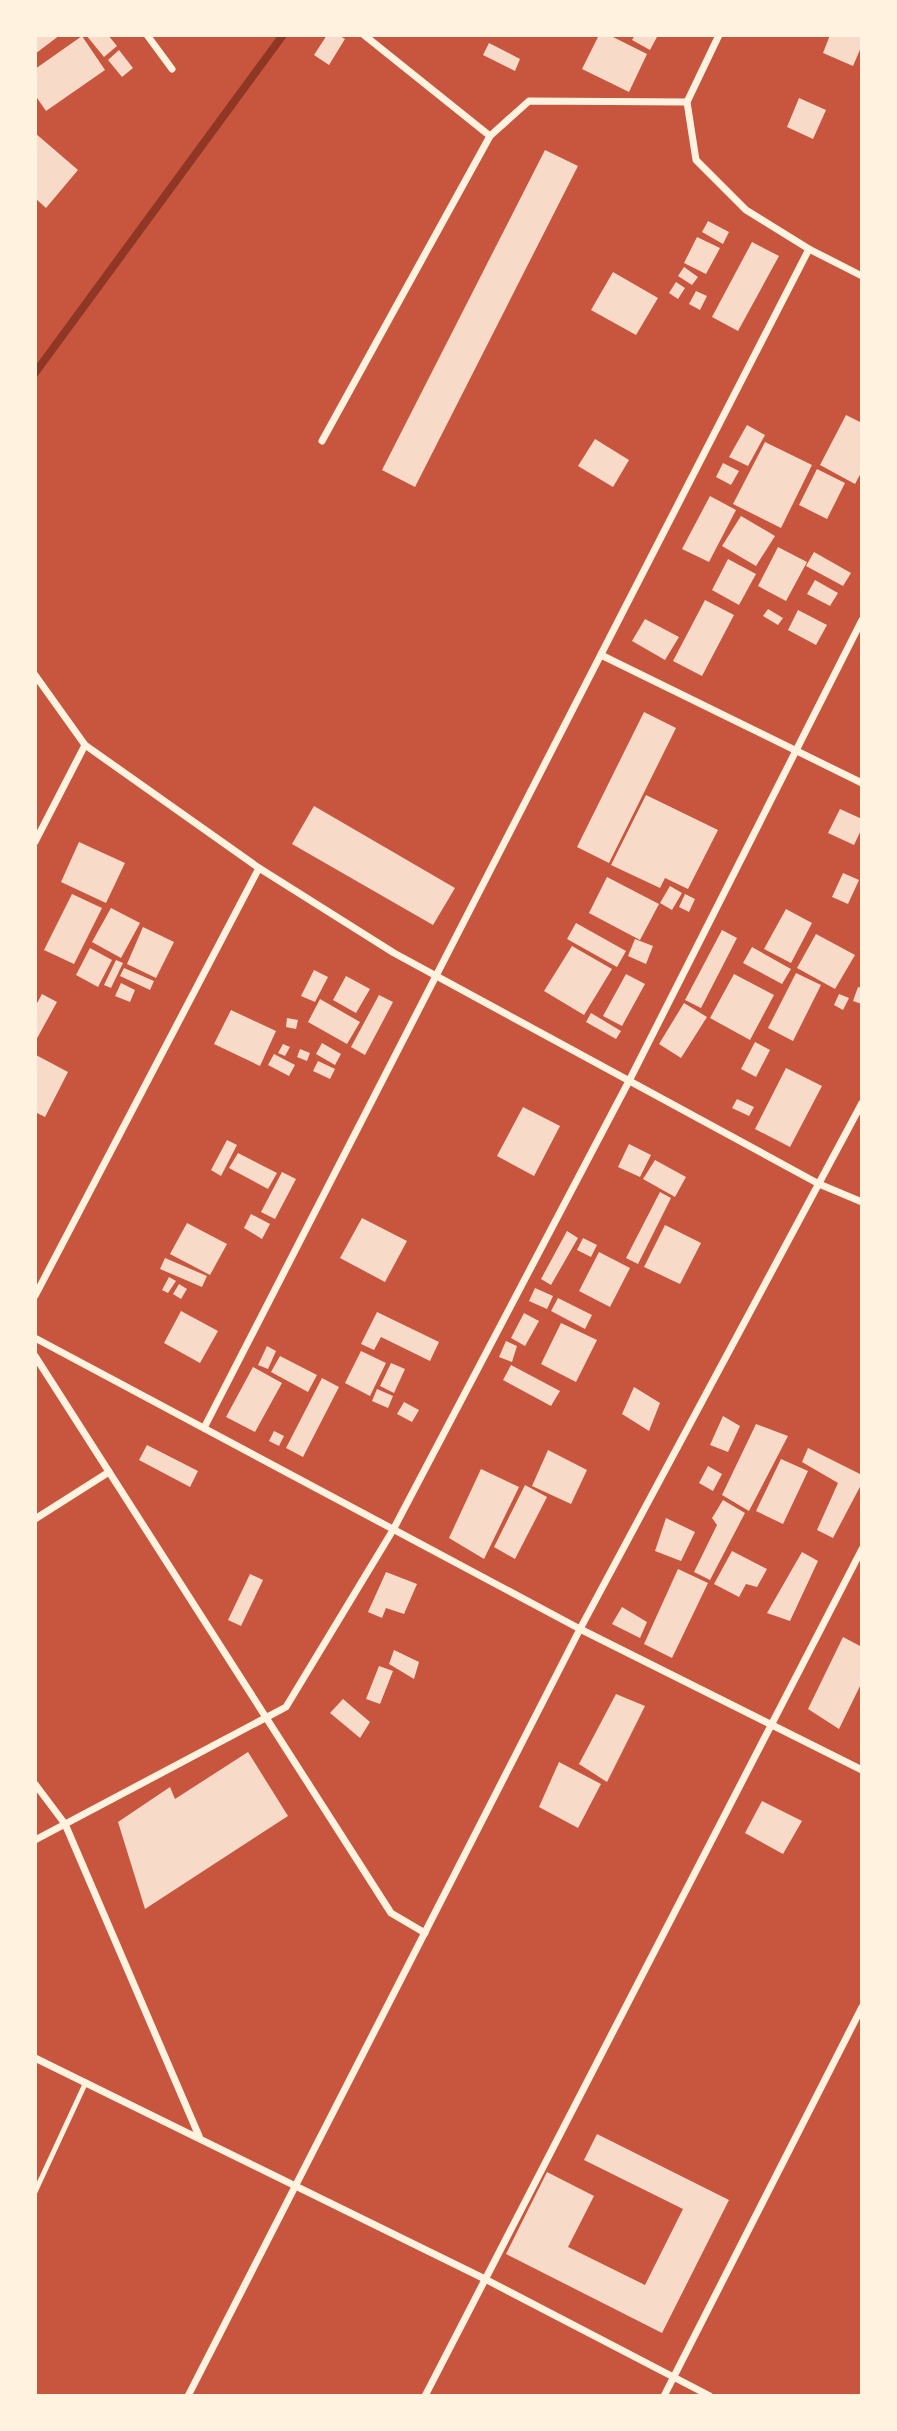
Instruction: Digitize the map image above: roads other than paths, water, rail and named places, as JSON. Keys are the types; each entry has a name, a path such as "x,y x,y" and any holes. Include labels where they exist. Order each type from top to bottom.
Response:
{"street":[{"path":"147,35 172,69"},
{"path":"364,35 490,136"},
{"path":"719,35 687,102 696,160 746,210 810,249 862,275"},
{"path":"322,441 490,136 529,101 687,102"},
{"path":"204,1428 810,249"},
{"path":"35,1840 286,1707 393,1530 629,1081 862,620"},
{"path":"601,655 862,783"},
{"path":"35,675 86,745 259,868 394,953 820,1184 862,1202"},
{"path":"35,842 86,745"},
{"path":"35,1296 259,868"},
{"path":"188,2396 580,1629 862,1103"},
{"path":"35,1338 580,1629 862,1770"},
{"path":"35,1356 391,1913 425,1933"},
{"path":"35,1519 109,1472"},
{"path":"425,2396 862,1549"},
{"path":"35,1784 65,1824 199,2136"},
{"path":"664,2396 862,2007"},
{"path":"35,2058 199,2136 296,2188 485,2279 710,2396"}],"lane":[{"path":"35,2192 86,2082"}],"waterway":[{"path":"35,373 283,35"}]}
